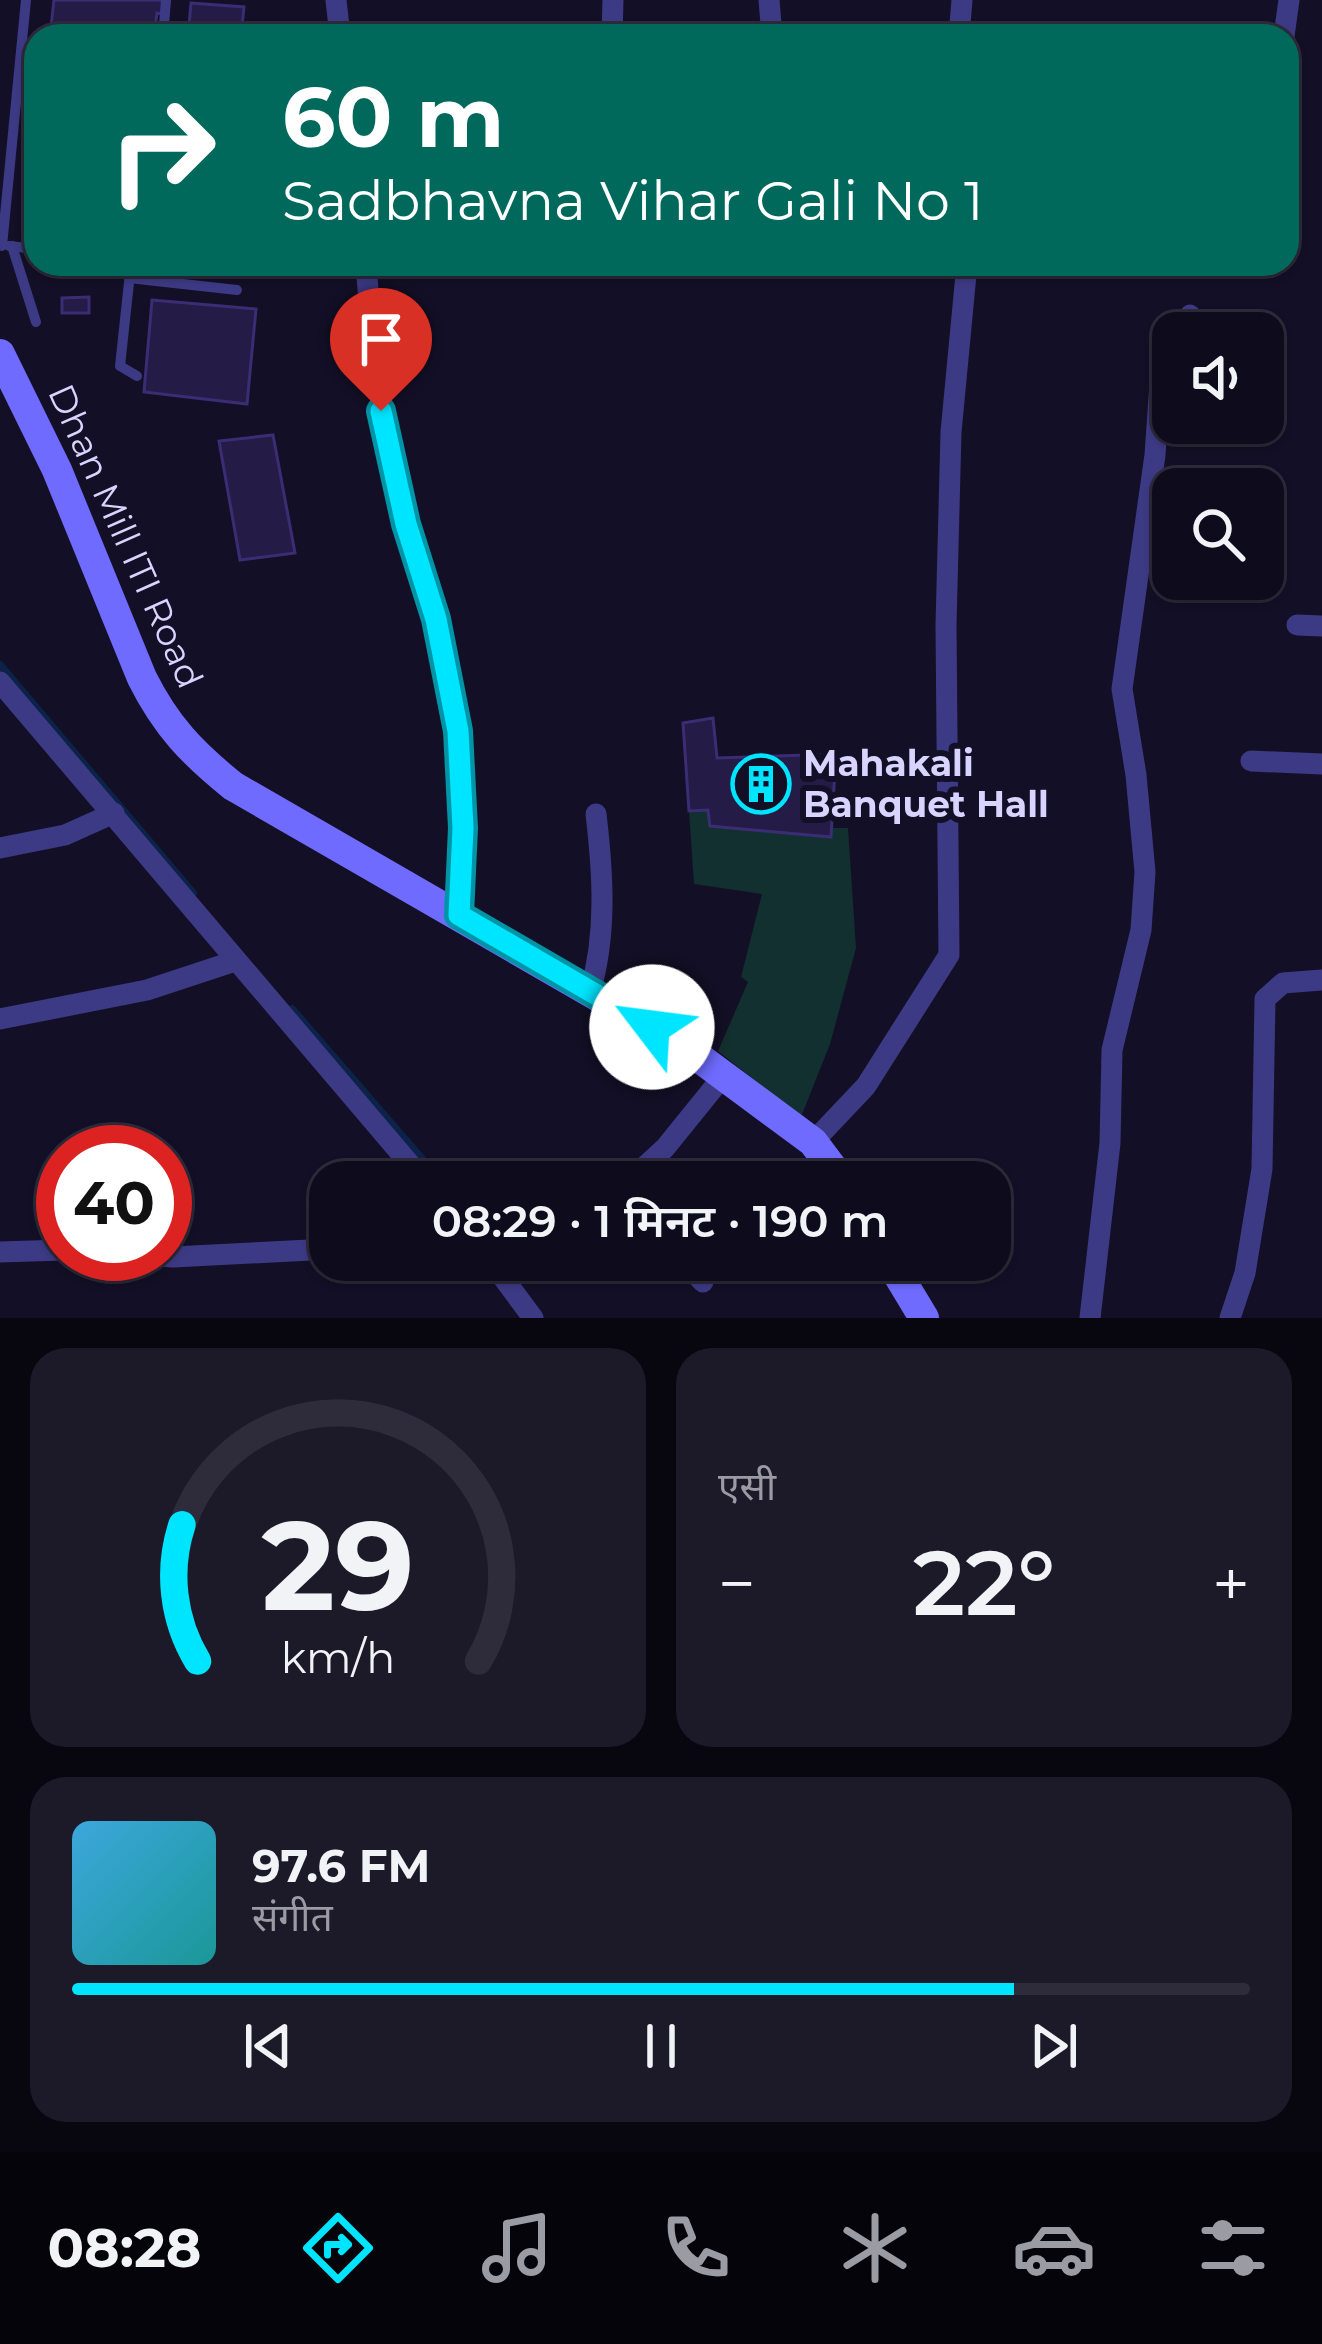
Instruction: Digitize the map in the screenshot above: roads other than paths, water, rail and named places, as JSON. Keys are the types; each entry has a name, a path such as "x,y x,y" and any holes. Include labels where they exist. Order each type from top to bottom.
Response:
{"street":[{"path":"366,276 381,411 406,524 436,619 458,731 463,828 459,915"},
{"path":"813,1142 866,1086 949,955 946,625 950,454 967,276"},
{"name":"Dhan Mill ITI Road","path":"0,354 57,470 142,678 188,750 233,786 724,1075 813,1142 827,1161"},
{"path":"1090,1318 1110,1143 1112,1050 1141,930 1145,872 1122,689 1156,444"},
{"path":"1298,625 1322,626"},
{"path":"0,682 407,1161"},
{"path":"1251,761 1322,764"},
{"path":"0,848 65,835 114,813"},
{"path":"590,992 599,962 602,911 596,814"},
{"path":"0,1019 147,990 235,962"},
{"path":"1230,1318 1245,1273 1262,1169 1265,999 1283,982 1322,980"},
{"path":"650,1161 724,1075"},
{"path":"192,1256 309,1250"},
{"path":"0,1252 36,1251"},
{"path":"506,1281 533,1318"},
{"path":"902,1281 924,1318"}],"lane":[{"path":"26,0 5,246 36,322"},
{"path":"129,276 120,366 137,376"},
{"path":"158,276 237,290"}],"waterway":[{"path":"0,665 193,893"},
{"path":"292,1009 424,1161"}],"place":[{"name":"Mahakali Banquet Hall","path":"761,784"}]}
